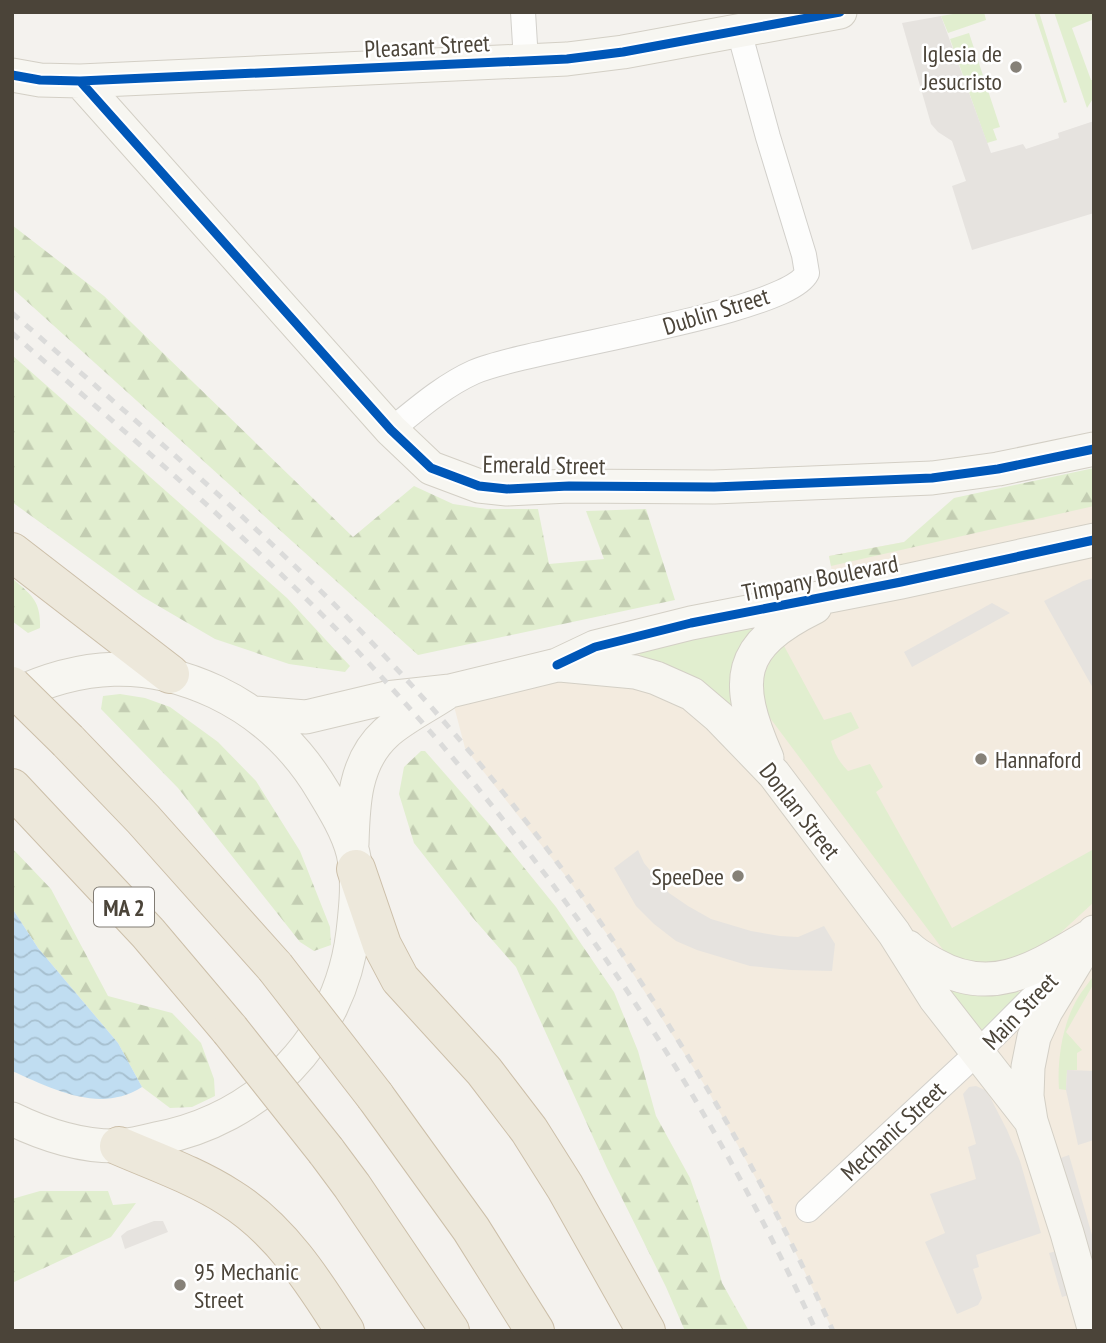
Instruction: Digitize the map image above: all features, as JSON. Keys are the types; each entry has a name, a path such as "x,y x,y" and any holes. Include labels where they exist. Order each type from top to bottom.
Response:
{"highway":[{"path":"12,552 170,674"},
{"path":"12,686 143,819 275,967 375,1096 471,1229 535,1331"},
{"name":"MA 2","path":"12,788 148,933 230,1030 352,1186 450,1331"},
{"path":"354,859 382,945 400,979 508,1101 565,1187 646,1331"},
{"path":"119,1146 197,1179 246,1209 287,1250 345,1331"}],"main road":[{"name":"Pleasant Street","path":"12,75 40,80 80,81 526,61 623,52 840,12"},
{"name":"Emerald Street","path":"80,81 391,430 431,468 479,486 507,489 569,486 714,486 932,478 998,469 1094,449"},
{"name":"Timpany Boulevard","path":"255,713 306,717 386,698 450,691 557,665 595,647 691,623 901,582 1094,540"},
{"path":"774,774 747,706 747,674 751,663 764,639 789,620 845,591"},
{"name":"Donlan Street","path":"557,665 635,672 680,688 719,717 774,774 894,933 935,998 978,1052"},
{"path":"12,696 38,684 72,674 127,670 170,674 196,683 255,713 305,763 329,800 354,859"},
{"name":"Timpany Boulevard","path":"71,1141 119,1146 178,1135 229,1115 282,1076 297,1059 336,998 351,946 355,913 355,796 366,760 385,733 450,691"},
{"path":"894,933 912,951 945,971 978,980 1013,976 1030,970 1092,934"},
{"name":"Main Street","path":"1092,934 1046,1011 1034,1037 1028,1067 1027,1096 1031,1121 1094,1328"},
{"name":"Main Street","path":"978,1052 1031,1121"},
{"path":"12,1119 71,1141"},
{"path":"12,1146 71,1141"}],"street":[{"path":"523,12 526,61"},
{"name":"Dublin Street","path":"391,430 450,384 476,372 552,350 658,329 724,312 791,287 803,279 807,268 804,255 738,32"},
{"name":"Main Street","path":"978,1052 1037,994 1092,934"},
{"name":"Mechanic Street","path":"808,1210 978,1052"}],"shaded area":[{"path":"941,16 991,153 1023,144 1026,149 1059,138 1058,133 1094,121 1094,213 972,250 952,186 966,181 952,141 931,124 902,23"},
{"path":"1094,490 1094,1331 833,1331 788,1237 707,1089 616,947 568,879 465,748 450,691 836,593 829,556 904,542"},
{"path":"1094,578 1094,690 1044,601"},
{"path":"992,603 1010,613 912,667 904,652"},
{"path":"638,850 644,863 669,893 711,919 780,936 798,937 824,926 835,944 832,971 750,966 676,941 636,906 614,868"},
{"path":"1067,1070 1094,1071 1094,1140 1078,1145 1066,1090"},
{"path":"976,1086 985,1090 990,1097 1007,1130 1020,1161 1041,1233 976,1255 979,1267 973,1269 982,1298 978,1305 957,1314 925,1242 945,1233 930,1194 976,1179 968,1147 976,1144 963,1094 969,1087"},
{"path":"1069,1155 1094,1242 1094,1287 1062,1297 1049,1253 1071,1247 1044,1164"},
{"path":"154,1221 163,1221 168,1232 125,1249 121,1236"}],"green space":[{"path":"984,12 986,20 948,33 941,16"},
{"path":"1034,12 1039,12 1067,102 1064,103"},
{"path":"1054,12 1093,12 1092,20 1072,28 1091,80 1094,80 1094,97 1087,108"},
{"path":"969,33 1000,127 993,129 997,140 987,143 950,39"},
{"path":"12,225 104,296 353,537 414,486 453,504 487,509 538,509 549,564 604,559 586,511 646,509 675,600 418,655 12,288"},
{"path":"12,355 287,598 350,666 345,672 289,664 215,639 143,597 12,502"},
{"path":"1094,468 1094,506 831,566 829,556 904,542 954,498"},
{"path":"12,578 37,604 40,628 28,633 12,621"},
{"path":"749,621 753,632 734,701 726,707 641,658 637,646"},
{"path":"783,644 824,720 851,712 859,728 831,741 835,753 848,771 870,764 883,787 876,792 952,928 1094,849 1094,902 1032,959 985,971 944,951 770,718 763,697 763,679 770,662"},
{"path":"120,694 145,698 170,707 218,742 256,781 300,851 330,927 331,945 314,951 300,942 178,788 101,709 103,696"},
{"path":"421,751 425,751 488,823 556,907 614,992 638,1051 656,1116 690,1178 722,1283 749,1331 685,1331 607,1168 516,967 414,843 399,794 404,767"},
{"path":"12,848 51,889 108,996 172,1013 201,1043 214,1079 215,1096 192,1107 170,1108 142,1087 118,1043 38,948 12,908"},
{"path":"1094,975 1094,983 1066,1032 1082,1050 1077,1053 1077,1070 1067,1070 1066,1090 1059,1089 1060,1056 1070,1012"},
{"path":"948,988 983,996 1018,991 1021,996 981,1036"},
{"path":"40,1191 108,1191 113,1205 136,1203 111,1237 12,1283 12,1199"}],"water":[{"path":"12,908 38,948 118,1043 142,1087 126,1095 93,1099 60,1091 12,1071"}],"railway":[{"path":"12,313 182,462 306,577 420,695 491,777 558,863 621,952 680,1044 736,1138 833,1331"},
{"path":"12,333 258,552 351,645 459,765 576,917 682,1077 775,1245 816,1331"}],"cycle path":[{"path":"12,75 40,80 80,81 567,59 623,52 840,12"},
{"path":"80,81 391,430 431,468 479,486 507,489 569,486 714,487 932,478 998,469 1094,449"},
{"path":"557,665 595,647 691,623 901,582 1094,540"}],"place":[{"name":"Iglesia de Jesucristo","path":"1016,67"},
{"name":"Hannaford","path":"981,759"},
{"name":"SpeeDee","path":"738,876"},
{"name":"95 Mechanic Street","path":"180,1285"}]}
